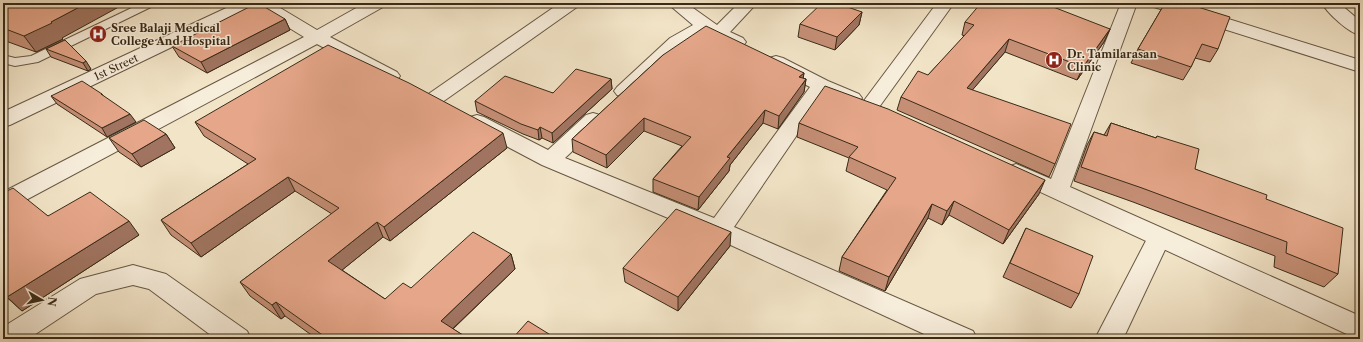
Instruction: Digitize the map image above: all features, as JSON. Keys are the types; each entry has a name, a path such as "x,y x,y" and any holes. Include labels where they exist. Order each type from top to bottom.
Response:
{"street":[{"name":"1st Street","path":"3,120 252,3"},
{"path":"260,3 317,37 550,160 719,230 963,339"},
{"path":"3,202 317,37 377,3"},
{"path":"434,99 571,3"},
{"path":"675,3 712,29 756,52 821,85 892,115"},
{"path":"550,160 676,42 712,29 749,3"},
{"path":"870,106 946,3"},
{"path":"1057,191 1129,3"},
{"path":"1160,3 1360,66"},
{"path":"1330,3 1331,6 1360,30"},
{"path":"719,230 821,85"},
{"path":"999,164 1360,328"},
{"path":"1109,339 1159,237"},
{"path":"6,339 89,286 132,275 157,281 237,339"}],"lane":[{"path":"3,59 15,62 34,58 150,3"}],"building":[{"path":"3,3 87,3 51,22 52,23 24,36 3,28"},
{"path":"257,3 285,19 201,62 172,46"},
{"path":"822,3 836,3 862,12 837,37 800,24"},
{"path":"981,3 1043,3 1110,29 1083,67 1009,39 967,88 1071,124 1055,164 901,97 918,71 928,75 974,25 965,22"},
{"path":"1165,3 1185,3 1230,17 1218,49 1202,44 1191,67 1138,49"},
{"path":"706,26 804,73 799,77 806,79 779,116 765,110 727,157 730,158 699,197 653,179 691,137 644,118 606,155 572,139 663,55"},
{"path":"65,40 86,61 83,63 46,49"},
{"path":"328,45 409,83 503,133 384,227 377,222 328,261 385,299 403,283 411,288 473,232 511,254 441,321 469,339 328,339 276,302 272,305 240,282 339,208 288,177 191,243 161,220 256,159 195,122"},
{"path":"576,69 611,79 552,133 540,127 538,130 521,124 475,101 505,76 553,93"},
{"path":"82,81 130,114 102,128 51,96"},
{"path":"825,86 888,109 1045,180 1009,230 954,201 947,211 932,204 889,277 842,257 896,178 849,157 858,147 799,123"},
{"path":"144,120 166,134 132,154 109,138"},
{"path":"1111,123 1156,138 1157,136 1199,149 1195,169 1267,195 1266,199 1343,228 1338,274 1286,253 1287,242 1081,167 1094,132 1107,136"},
{"path":"13,188 48,216 90,192 129,221 7,297 3,293 3,193"},
{"path":"676,209 731,232 678,297 623,268"},
{"path":"1026,228 1093,256 1079,294 1010,263"},
{"path":"528,321 557,339 512,339"}],"place":[{"name":"Sree Balaji Medical College And Hospital","path":"98,34"},
{"name":"Dr. Tamilarasan Clinic","path":"1054,60"}]}
